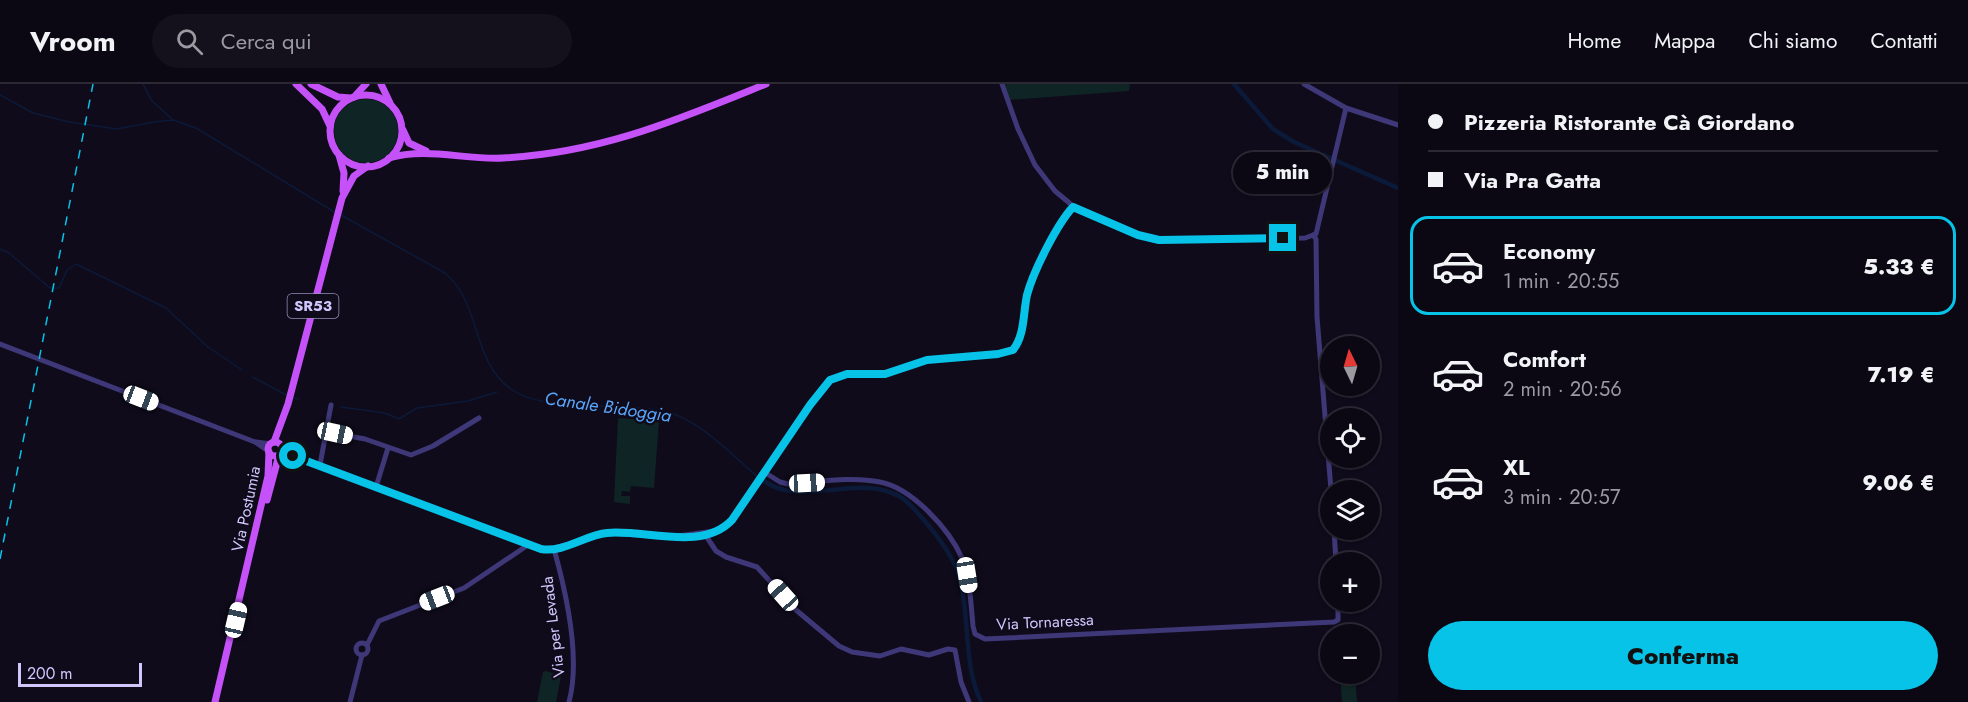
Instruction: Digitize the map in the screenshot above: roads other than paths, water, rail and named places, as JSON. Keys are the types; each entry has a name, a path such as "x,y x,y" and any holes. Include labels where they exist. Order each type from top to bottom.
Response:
{"main road":[{"path":"297,84 322,109 330,127"},
{"path":"311,84 338,97 353,98 366,95 377,97 394,109"},
{"path":"330,127 336,112 366,84"},
{"path":"381,84 406,139 413,147 434,154"},
{"path":"389,158 407,153 503,158 598,145 672,122 766,84"},
{"path":"389,158 399,145 401,126"},
{"name":"SR53","path":"330,127 331,138 338,153"},
{"path":"338,153 356,165 368,166"},
{"name":"Via Postumia","path":"338,153 344,174 342,198"},
{"name":"SR53","path":"368,166 389,158"},
{"name":"Via Postumia","path":"215,702 275,449 337,214 342,198 354,176 368,166"}],"street":[{"path":"1002,84 1030,155 1044,177 1073,207 1138,235 1159,240 1305,238 1314,235 1318,230 1346,108"},
{"path":"1304,84 1346,108 1398,125"},
{"path":"0,344 528,545 548,550 605,533 657,537 705,533 724,527 823,386 838,376 885,374 927,360 998,354 1013,350 1019,338 1026,298 1033,278 1065,215 1073,207"},
{"path":"1314,235 1316,240 1317,316 1330,480"},
{"path":"320,465 331,405"},
{"path":"327,432 365,439 408,454 416,454 479,418"},
{"path":"376,487 388,448"},
{"name":"Via Tornaressa","path":"764,473 788,484 865,480 895,486 909,494 949,537 961,557 967,575 975,634 985,639 1334,622 1338,620 1339,612"},
{"path":"705,533 716,551 726,557 757,567 796,610 839,646 852,652 880,656 904,649 929,655 948,649 955,650 961,681 969,702"},
{"path":"350,702 362,655 367,652 366,644 379,621 464,588 528,545"},
{"name":"Via per Levada","path":"554,549 561,570 574,660 574,684 569,702"},
{"path":"362,655 357,652 356,646 361,643 366,644"}],"waterway":[{"path":"143,84 152,101 172,119"},
{"path":"1234,84 1273,129 1294,142 1398,188"},
{"name":"Canale Bidoggia","path":"0,95 33,113 69,122 117,129 173,120 196,128 336,213"},
{"name":"Canale Bidoggia","path":"341,215 445,273 457,286 465,300 489,363 498,377 511,389 526,397 544,402 650,409 679,416 716,440 759,478"},
{"path":"0,249 9,253 50,288 59,288 67,270 76,264 166,308 208,347 242,370"},
{"path":"253,377 288,396"},
{"path":"341,407 385,413 399,419 417,408 468,401 497,392"},
{"path":"293,398 299,399"},
{"name":"Canale Bidoggia","path":"760,478 775,487 790,491 876,489 897,495 913,508 943,544 958,573 962,589 971,670 981,702"}],"railway":[{"path":"0,559 93,84"}]}
